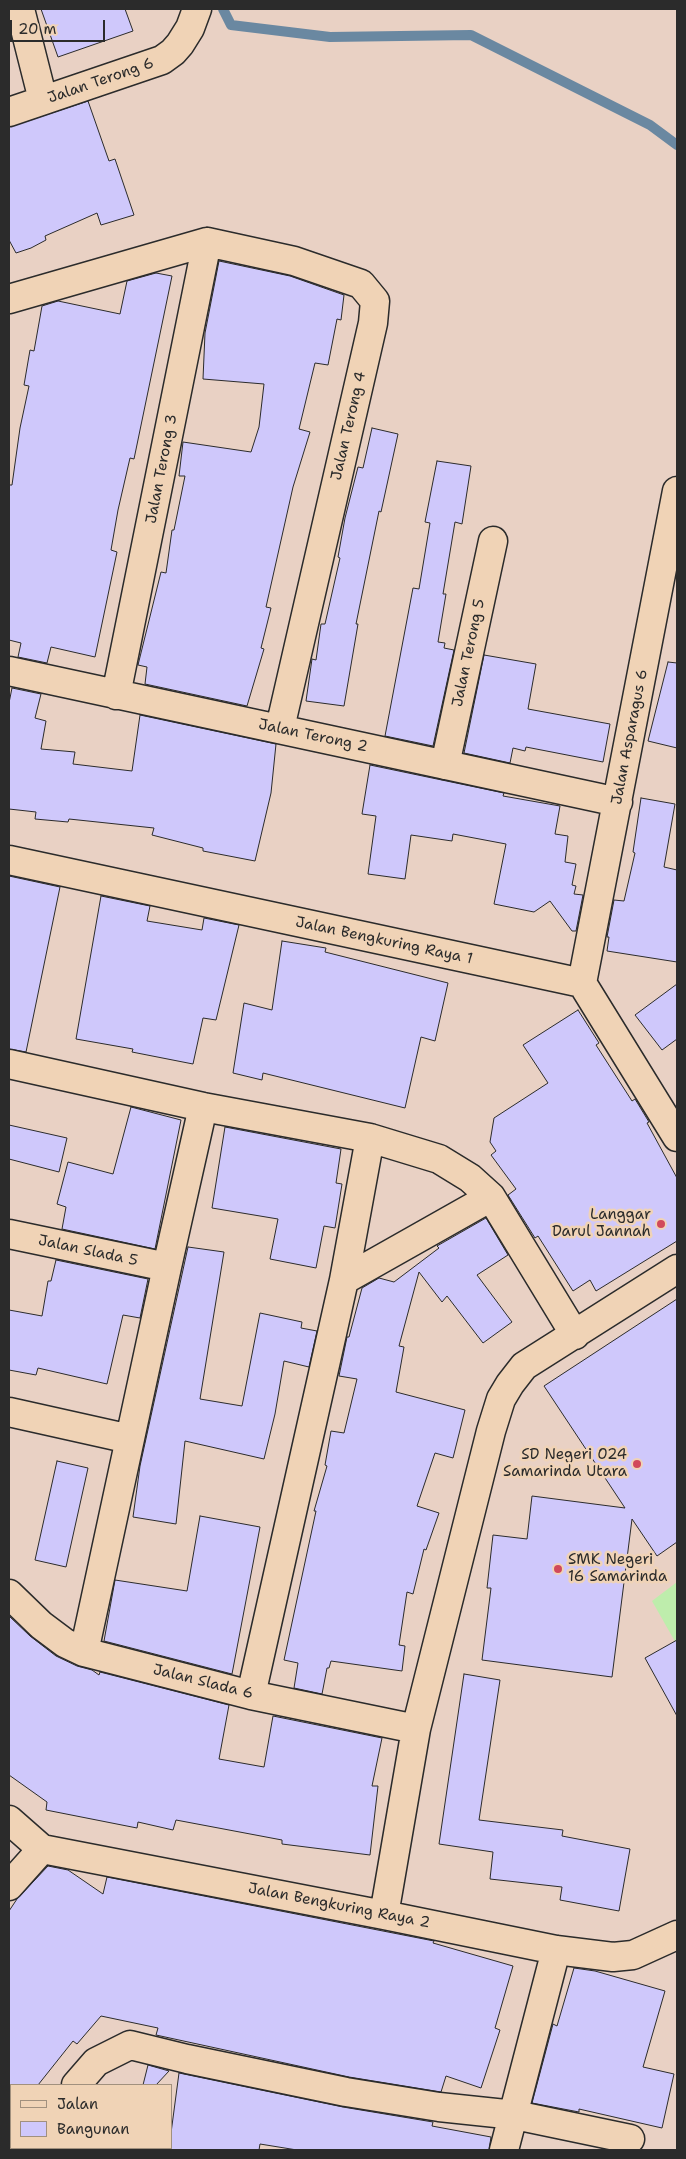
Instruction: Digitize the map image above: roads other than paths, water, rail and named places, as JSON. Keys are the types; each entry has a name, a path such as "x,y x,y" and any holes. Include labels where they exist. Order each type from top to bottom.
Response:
{"street":[{"path":"20,9 43,100"},
{"name":"Jalan Terong 6","path":"9,112 162,60 173,52 189,27"},
{"path":"9,299 207,242"},
{"name":"Jalan Terong 3","path":"116,695 207,242"},
{"name":"Jalan Terong 4","path":"207,242 294,261 361,284 375,301 373,323 280,728"},
{"name":"Jalan Asparagus 6","path":"582,983 677,492"},
{"name":"Jalan Terong 5","path":"445,765 493,541"},
{"name":"Jalan Terong 2","path":"9,671 618,802"},
{"name":"Jalan Bengkuring Raya 1","path":"9,860 582,983"},
{"path":"582,983 677,1137"},
{"path":"9,1064 203,1107 370,1138 439,1159 470,1178 491,1197 575,1334"},
{"path":"84,1652 166,1267 203,1107"},
{"path":"251,1695 344,1280 370,1138"},
{"path":"344,1280 491,1197"},
{"name":"Jalan Slada 5","path":"9,1234 166,1267"},
{"path":"384,1915 416,1729 491,1431 502,1399 510,1384 524,1366 677,1269"},
{"path":"9,1412 130,1440"},
{"name":"Jalan Slada 6","path":"9,1594 41,1625 65,1643 84,1652 251,1695 416,1729"},
{"path":"9,1820 42,1849 9,1886"},
{"name":"Jalan Bengkuring Raya 2","path":"42,1849 556,1950 613,1957 633,1954 677,1935"},
{"path":"504,2150 515,2115 556,1950"},
{"path":"77,2084 96,2062 130,2045 187,2059 346,2092 439,2107 515,2115 630,2139"}],"waterway":[{"path":"223,9 231,25 330,37 471,35 650,125 677,145"}],"place":[{"name":"Langgar Darul Jannah","path":"661,1224"},
{"name":"SD Negeri 024 Samarinda Utara","path":"637,1464"},
{"name":"SMK Negeri 16 Samarinda","path":"558,1569"}]}
